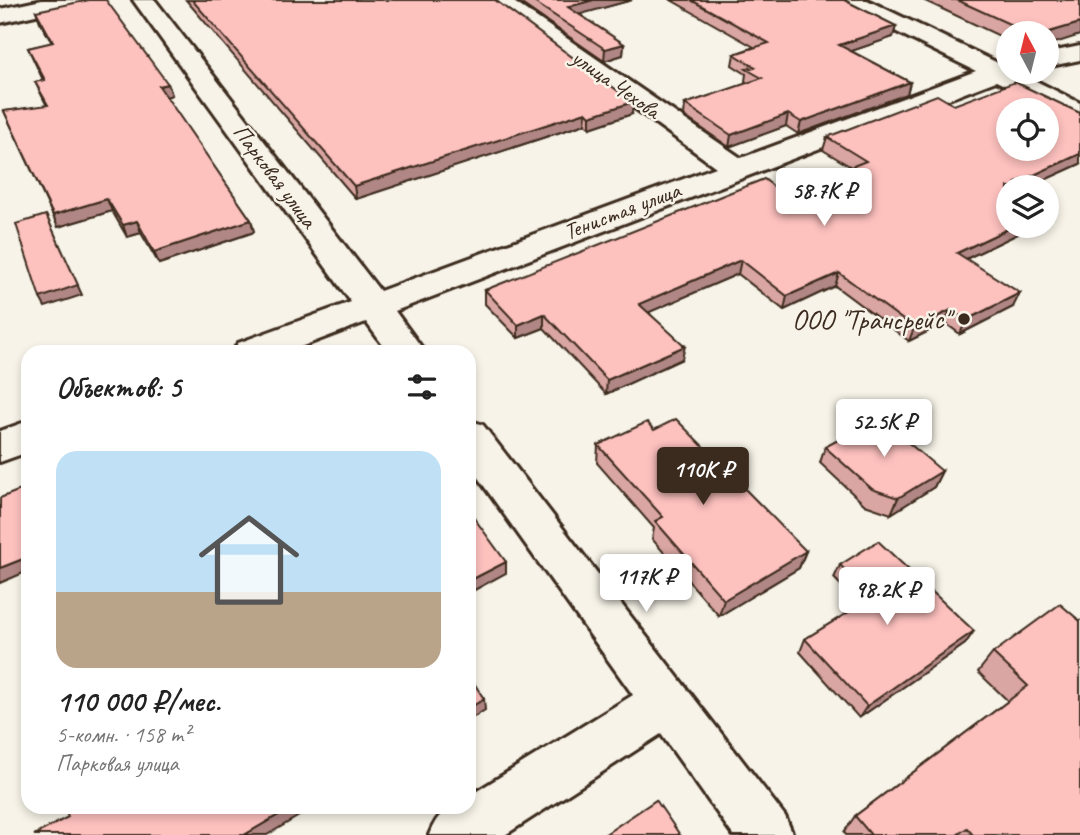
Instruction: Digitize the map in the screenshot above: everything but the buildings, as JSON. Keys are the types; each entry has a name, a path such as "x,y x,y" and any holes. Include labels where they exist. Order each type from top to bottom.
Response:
{"street":[{"path":"0,16 72,0"},
{"name":"Парковая улица","path":"144,0 402,345"},
{"name":"улица Чехова","path":"496,0 736,168"},
{"path":"850,0 996,68"},
{"path":"1059,57 1080,53"},
{"name":"Тенистая улица","path":"270,345 996,72"},
{"path":"1027,84 1080,113"},
{"path":"0,447 21,439"},
{"path":"476,444 766,835"},
{"path":"456,835 668,701"}],"place":[{"name":"ООО \"Трансрейс\"","path":"964,319"}]}
